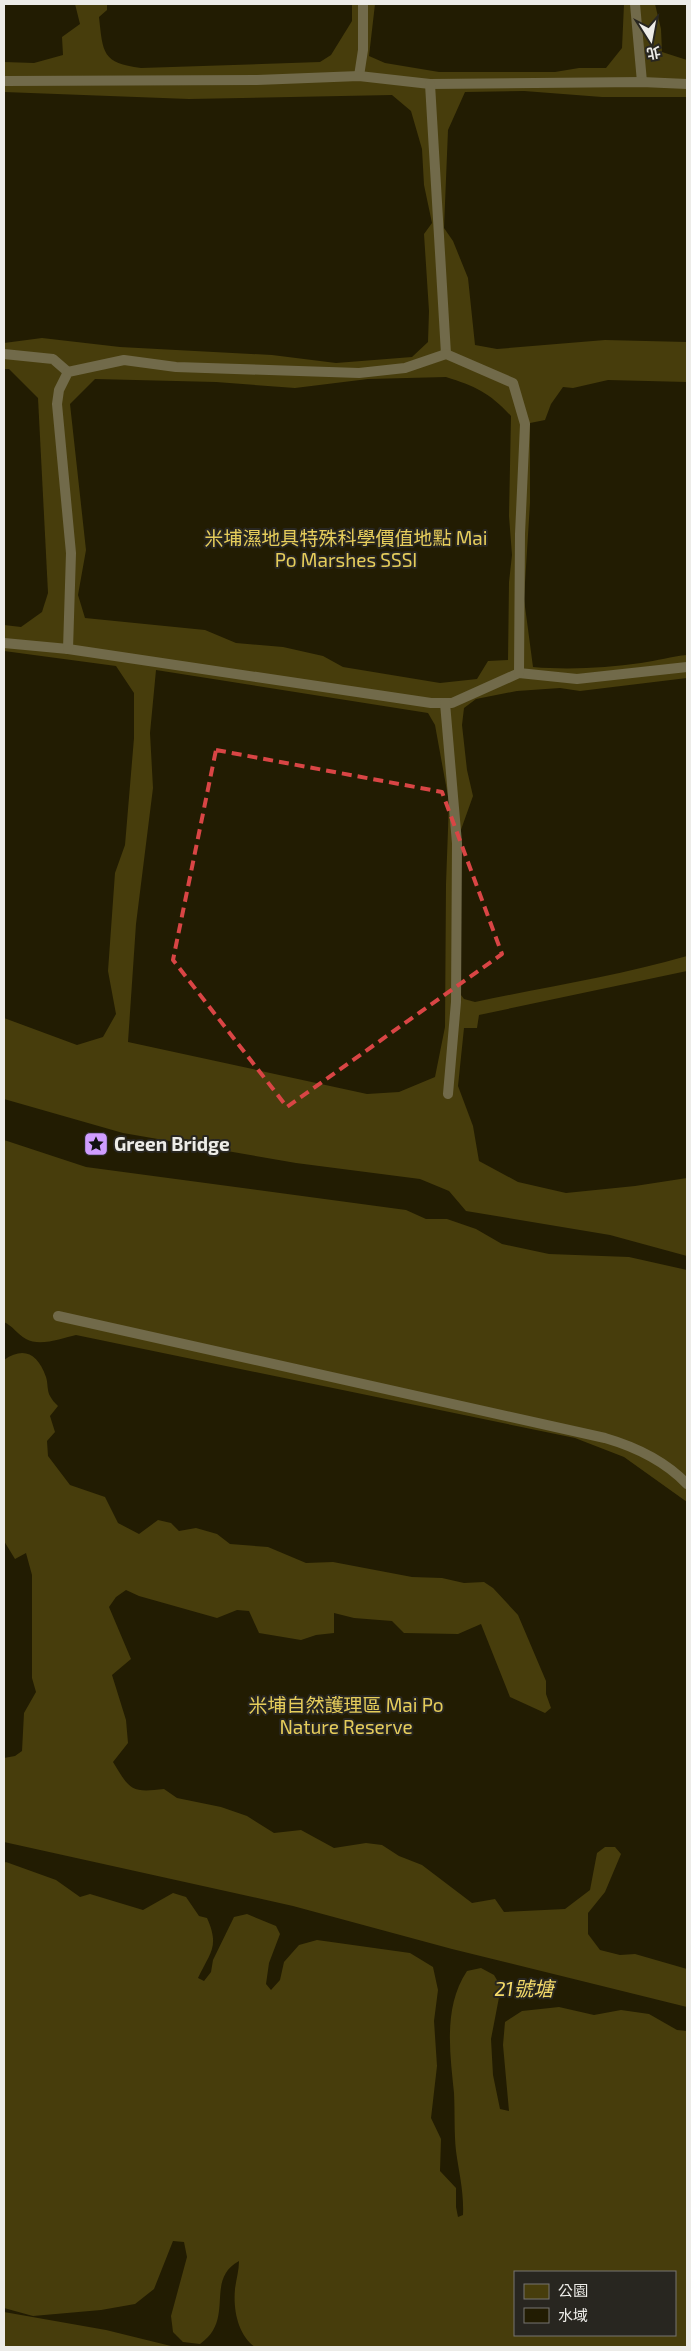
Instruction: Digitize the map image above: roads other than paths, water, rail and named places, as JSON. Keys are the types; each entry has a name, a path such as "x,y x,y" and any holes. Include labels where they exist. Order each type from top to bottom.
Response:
{"lane":[{"path":"359,76 363,50 363,4"},
{"path":"635,4 642,82"},
{"path":"4,81 257,80 359,76 430,84 642,82 687,84"},
{"path":"430,84 446,354"},
{"path":"4,354 53,358 68,372"},
{"path":"68,372 124,360 176,367 360,373 405,368 446,354 513,383 525,424 520,534 519,673"},
{"path":"68,372 59,390 57,404 70,554 68,649"},
{"path":"4,642 68,649 421,702 445,703 452,703 519,673 578,679 687,666"},
{"path":"445,703 457,843 456,1002 448,1094"},
{"path":"58,1316 606,1438 641,1451 670,1469 687,1484"}],"water":[{"path":"4,4 75,4 80,24 62,37 63,55 34,63 4,62"},
{"path":"107,4 352,4 352,21 331,55 320,62 141,68 119,63 107,54 102,39 99,17 107,10"},
{"path":"375,4 624,4 622,48 606,68 579,68 555,72 439,72 385,63 369,56"},
{"path":"655,4 687,4 687,60 662,52 661,29"},
{"path":"524,91 602,97 687,97 687,342 605,340 497,349 475,345 468,278 453,241 444,228 448,130 465,92"},
{"path":"4,92 189,99 392,95 411,111 422,149 424,185 432,223 424,234 429,311 428,342 412,357 336,363 272,355 120,347 42,338 4,343"},
{"path":"4,369 9,369 38,398 48,593 42,612 21,627 4,625"},
{"path":"446,377 482,391 496,401 511,416 509,516 512,555 509,582 508,660 488,661 477,679 440,683 343,667 323,656 283,647 236,643 205,630 85,618 78,595 86,550 70,404 95,379 216,382 295,388 368,379"},
{"path":"608,380 687,382 687,655 641,663 601,667 533,667 524,599 530,503 530,423 545,420 551,404 563,387 573,388"},
{"path":"4,651 116,666 134,693 134,738 125,845 115,873 108,971 116,1014 103,1037 77,1045 4,1018"},
{"path":"156,670 428,713 435,725 449,802 446,884 445,1027 435,1077 399,1092 367,1094 128,1042 136,924 153,788 150,733"},
{"path":"687,678 687,956 608,975 475,1002 464,999 455,987 458,838 473,796 467,770 462,725 464,708 476,699 517,691 560,688 580,691"},
{"path":"687,971 687,1178 635,1186 566,1193 518,1182 479,1161 473,1126 458,1086 464,1028 477,1028 479,1015"},
{"path":"4,1099 123,1133 296,1163 420,1179 449,1191 466,1211 610,1235 687,1256 687,1270 629,1257 549,1254 502,1244 476,1229 447,1219 426,1219 406,1210 86,1167 4,1140"},
{"path":"4,1322 23,1337 32,1341 44,1342 76,1335 575,1438 624,1457 687,1502 687,1969 635,1954 620,1955 600,1950 588,1934 588,1913 605,1892 621,1854 615,1847 605,1847 597,1853 590,1890 565,1909 504,1912 495,1899 472,1903 422,1865 399,1856 382,1845 366,1843 334,1848 301,1830 274,1833 247,1816 221,1807 177,1798 164,1789 138,1790 132,1788 113,1762 128,1743 126,1720 112,1675 131,1659 109,1607 116,1597 126,1590 139,1596 217,1618 237,1610 249,1611 259,1633 301,1640 316,1635 334,1633 334,1613 354,1618 392,1621 404,1633 458,1634 481,1624 510,1697 545,1713 551,1708 546,1694 546,1681 518,1615 493,1588 484,1582 464,1583 442,1578 412,1577 333,1562 306,1563 268,1547 230,1544 217,1534 196,1528 179,1531 171,1523 158,1520 139,1534 118,1523 105,1497 70,1485 48,1456 47,1441 55,1432 50,1416 58,1406 48,1392 43,1369 34,1358 24,1353 4,1360"},
{"path":"4,1541 15,1559 26,1553 32,1575 32,1678 36,1692 24,1713 22,1751 15,1756 4,1758"},
{"name":"21號塘","path":"4,1842 293,1906 452,1949 687,2007 687,2031 677,2030 649,2014 621,2010 594,2015 559,2007 522,2011 505,2022 503,2045 509,2111 500,2109 493,2075 491,2039 501,1987 494,1975 481,1968 467,1971 459,1985 454,2000 450,2030 455,2144 463,2207 463,2215 458,2217 456,2188 440,2171 441,2139 431,2118 437,2066 434,2021 438,1990 433,1967 410,1953 317,1940 299,1945 284,1962 280,1980 271,1990 266,1984 269,1963 280,1934 276,1926 247,1914 234,1917 213,1960 211,1972 204,1981 198,1978 210,1955 213,1936 207,1918 199,1916 186,1897 173,1893 143,1910 90,1894 80,1897 56,1880 6,1862 4,1863"},
{"path":"173,2241 184,2242 187,2257 171,2316 173,2332 183,2342 200,2344 211,2334 219,2312 223,2278 229,2269 239,2261 235,2289 236,2313 244,2336 255,2347 175,2347 106,2330 4,2312 4,2308 33,2316 101,2310 135,2304 154,2289"}],"place":[{"name":"Green Bridge","path":"96,1144"}],"park label":[{"name":"米埔濕地具特殊科學價值地點 Mai Po Marshes SSSI","path":"346,549"},
{"name":"米埔自然護理區 Mai Po Nature Reserve","path":"346,1716"}]}
